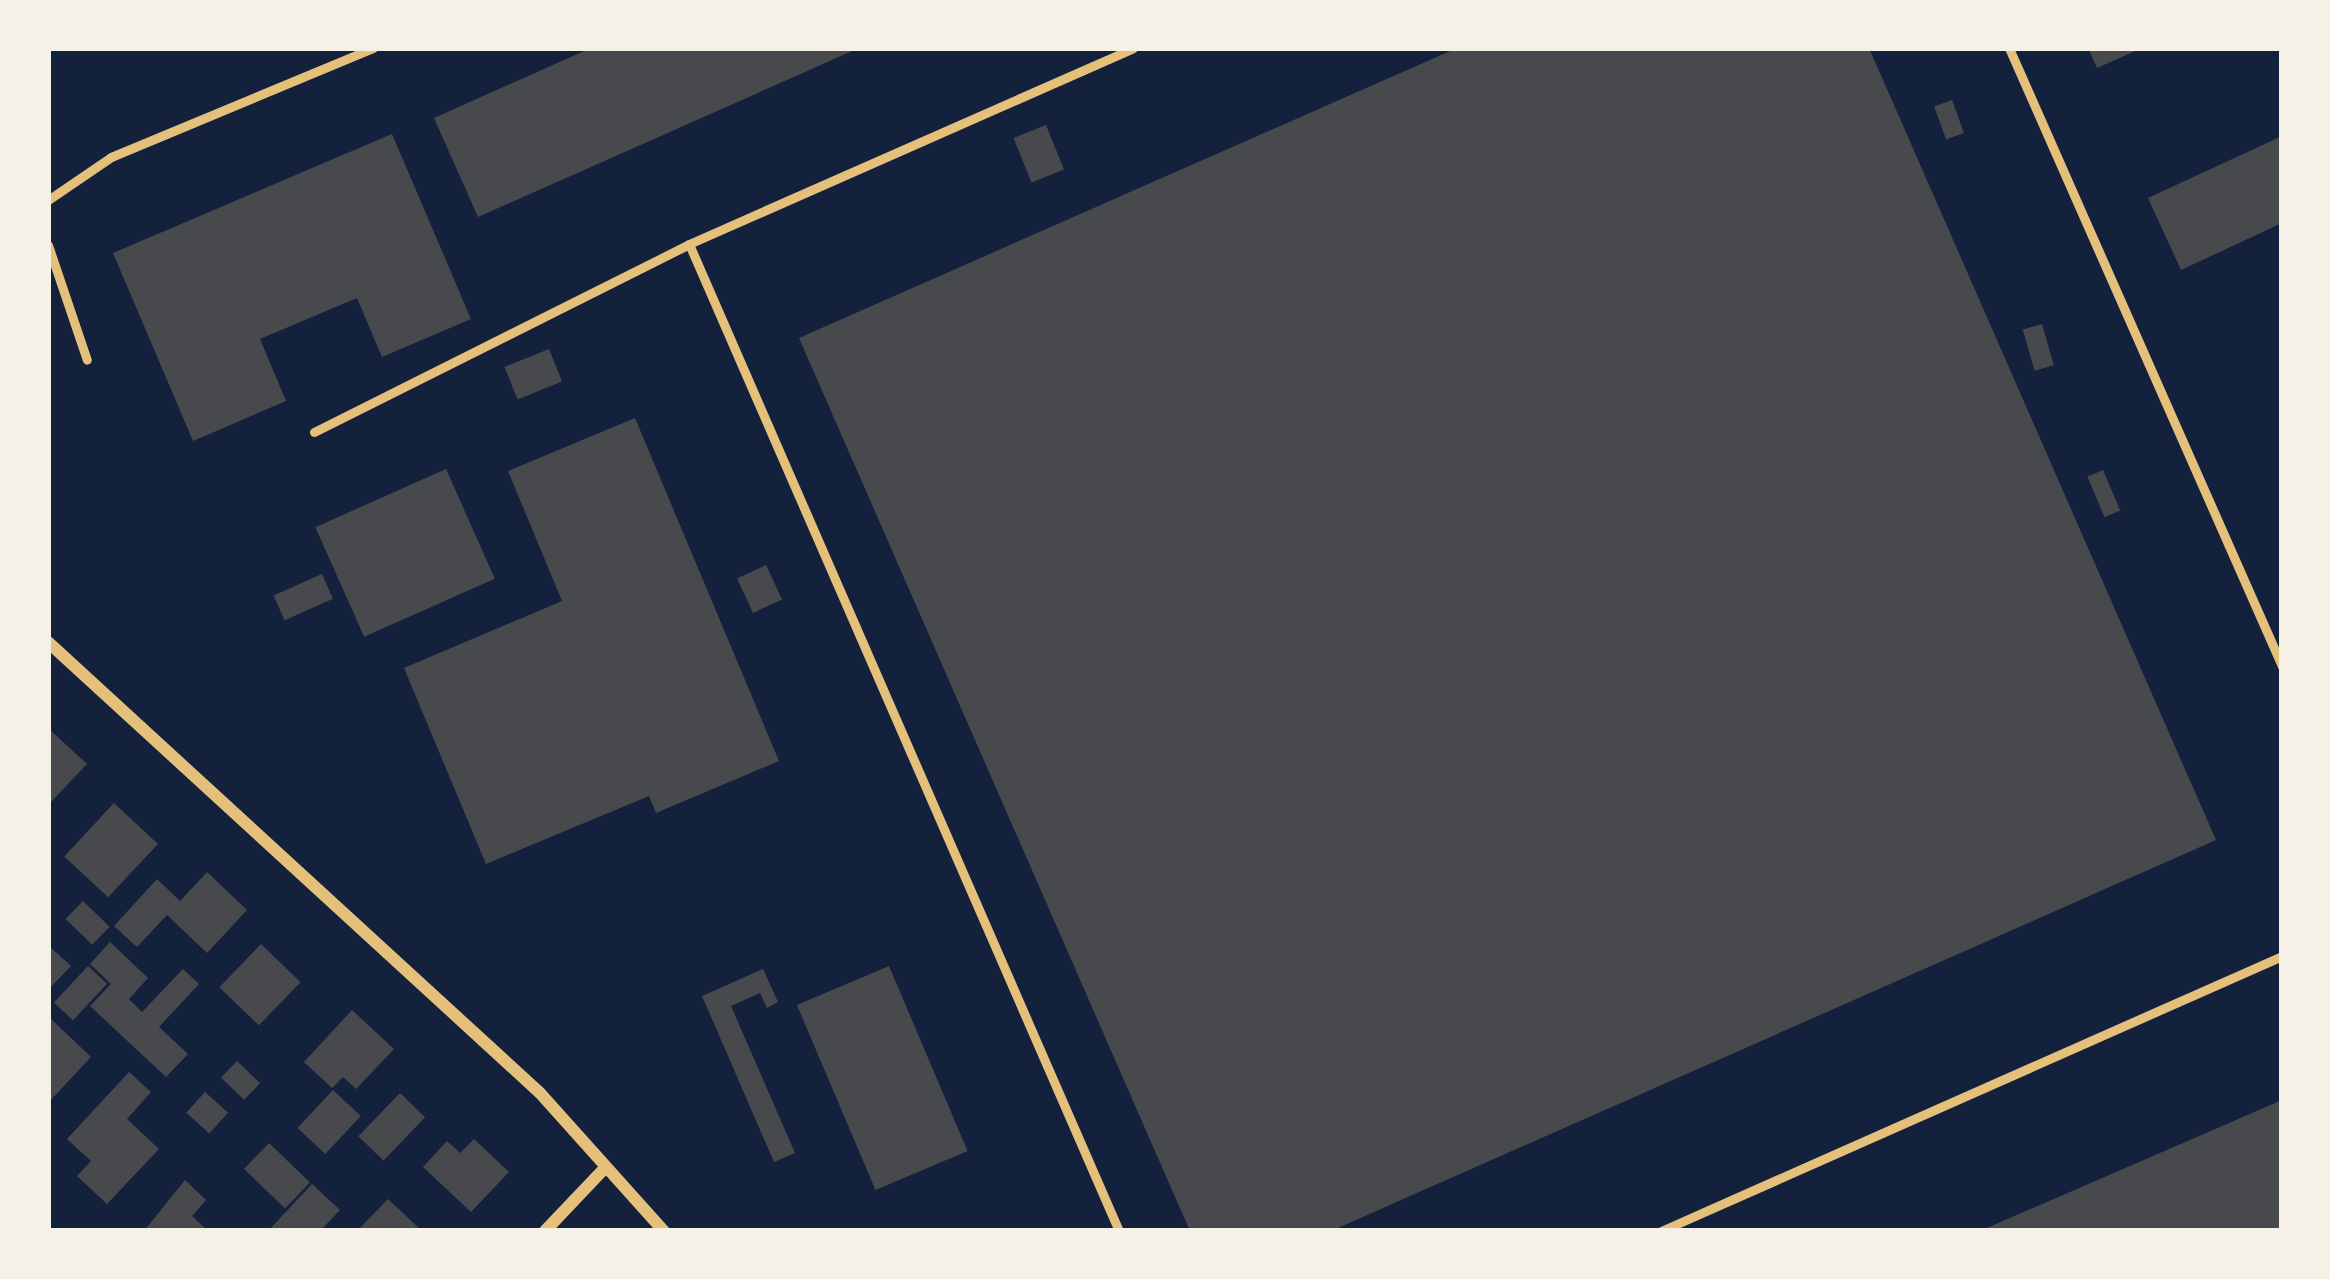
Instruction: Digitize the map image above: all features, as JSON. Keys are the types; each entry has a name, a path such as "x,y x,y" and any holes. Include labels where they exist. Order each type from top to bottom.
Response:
{"street":[{"path":"48,642 540,1093 602,1171 664,1231"},
{"path":"545,1231 602,1171"}],"lane":[{"path":"48,200 111,158 373,48"},
{"path":"314,432 689,244 1132,48"},
{"path":"2009,48 2282,667"},
{"path":"689,244 1119,1231"},
{"path":"48,245 87,360"},
{"path":"1661,1231 2282,956"}],"building":[{"path":"591,48 859,48 478,217 434,118"},
{"path":"1457,48 1869,48 2216,840 1331,1231 1190,1231 799,338"},
{"path":"2088,48 2142,48 2097,68"},
{"path":"1952,100 1964,133 1946,139 1934,106"},
{"path":"1046,125 1064,170 1032,183 1014,138"},
{"path":"392,134 471,319 382,357 357,298 260,339 286,401 193,441 113,253"},
{"path":"2282,136 2282,223 2181,270 2148,198"},
{"path":"2042,324 2054,365 2035,371 2023,330"},
{"path":"549,349 562,381 518,399 504,367"},
{"path":"635,418 779,761 656,813 649,796 486,864 404,668 562,601 508,471"},
{"path":"446,469 495,579 364,637 315,527"},
{"path":"2103,470 2120,511 2105,517 2087,477"},
{"path":"766,565 782,599 753,613 737,579"},
{"path":"322,574 333,599 285,620 274,596"},
{"path":"48,728 87,764 48,805"},
{"path":"114,803 158,844 108,897 64,856"},
{"path":"207,872 247,910 207,953 167,915 137,947 114,926 157,879 180,901"},
{"path":"83,901 110,927 92,945 66,919"},
{"path":"110,942 148,978 129,999 142,1012 183,969 199,984 159,1027 188,1054 166,1077 90,1006 111,984 90,964"},
{"path":"261,944 301,982 259,1025 219,987"},
{"path":"48,945 71,966 51,987 48,984"},
{"path":"88,966 107,984 73,1020 54,1003"},
{"path":"889,966 968,1151 875,1190 797,1005"},
{"path":"763,969 778,1002 767,1008 760,993 731,1006 795,1153 774,1162 702,996"},
{"path":"352,1010 394,1049 356,1089 343,1077 332,1088 304,1062"},
{"path":"48,1016 91,1057 48,1103"},
{"path":"237,1061 260,1083 244,1100 221,1078"},
{"path":"129,1072 151,1092 127,1119 159,1149 107,1204 77,1176 91,1161 67,1139"},
{"path":"333,1090 361,1116 325,1154 298,1128"},
{"path":"205,1092 228,1113 209,1134 186,1113"},
{"path":"400,1093 425,1117 383,1160 358,1136"},
{"path":"2282,1100 2282,1231 1980,1231"},
{"path":"474,1139 509,1172 471,1212 423,1167 447,1141 460,1153"},
{"path":"269,1143 310,1183 285,1208 244,1169"},
{"path":"185,1180 206,1200 192,1216 208,1231 144,1231"},
{"path":"312,1184 340,1210 320,1231 268,1231"},
{"path":"388,1199 422,1231 357,1231"}]}
